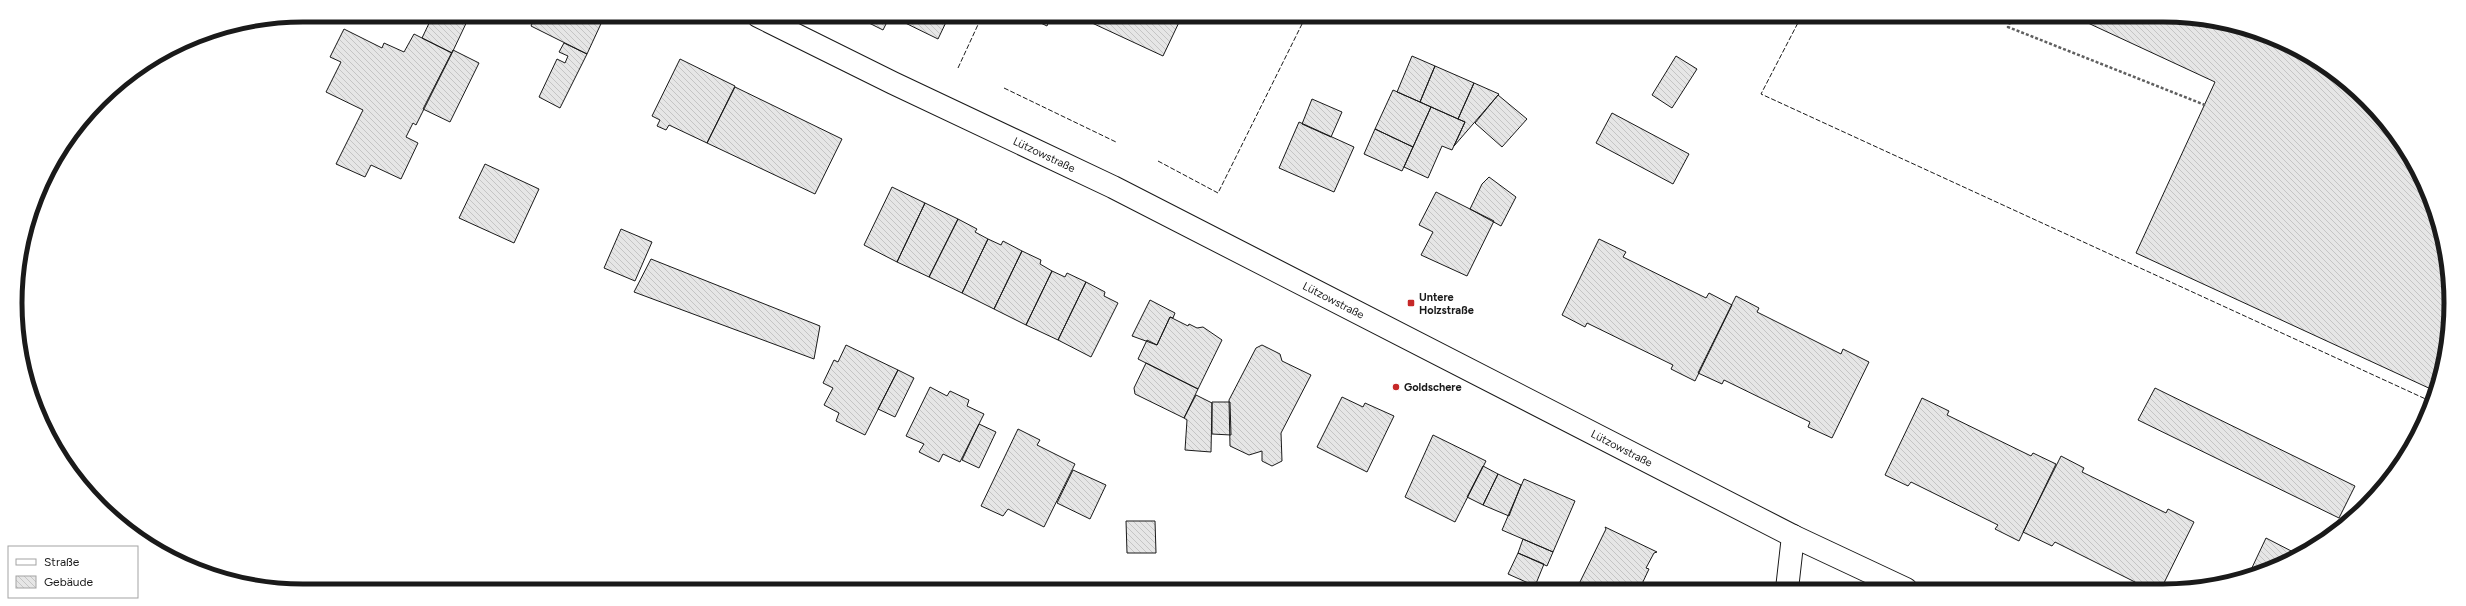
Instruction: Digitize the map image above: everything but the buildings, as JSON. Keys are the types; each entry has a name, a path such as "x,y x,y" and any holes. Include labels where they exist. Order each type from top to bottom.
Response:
{"street":[{"name":"Lützowstraße","path":"770,22 893,83 1113,187 1793,536 1895,584"},
{"path":"1787,584 1793,536"}],"path":[{"path":"2010,22 2008,27 2204,104"}],"fence":[{"path":"958,68 979,22"},
{"path":"1158,161 1218,193 1303,22"},
{"path":"1798,22 1761,94 2427,400"},
{"path":"1004,88 1116,142"}],"place":[{"name":"Untere Holzstraße","path":"1411,303"},
{"name":"Goldschere","path":"1396,387"}]}
